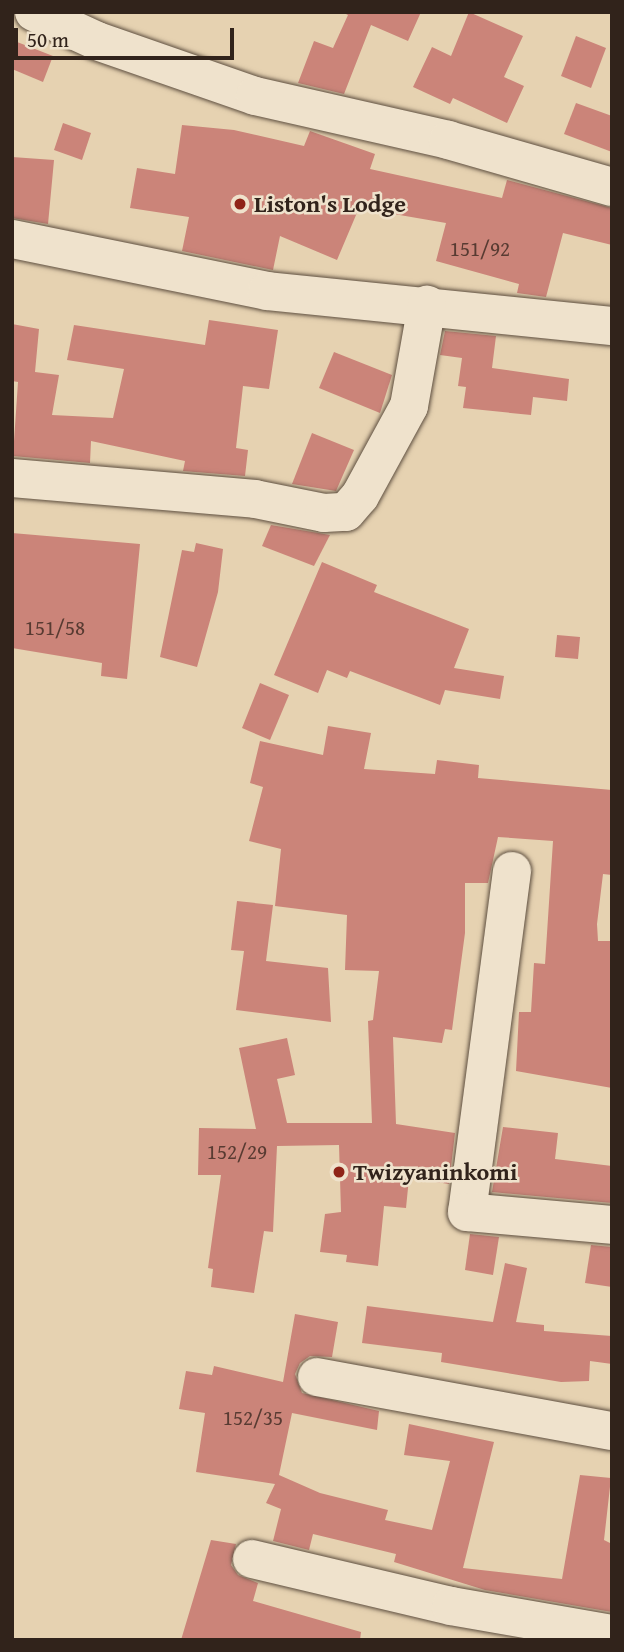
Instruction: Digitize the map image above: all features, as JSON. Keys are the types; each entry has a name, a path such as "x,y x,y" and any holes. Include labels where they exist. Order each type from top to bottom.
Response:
{"street":[{"path":"34,12 97,40 255,96 448,140 612,187"},
{"path":"12,239 267,290 612,326"},
{"path":"12,478 255,499 324,513 346,512 360,496 409,406 427,305"},
{"path":"512,871 466,1209 473,1216 612,1225"},
{"path":"317,1377 612,1431"},
{"path":"252,1559 451,1606 612,1634"}],"building":[{"path":"342,12 421,12 408,41 371,25 344,94 298,83 314,41 333,48 348,15"},
{"path":"469,12 523,36 504,77 524,86 507,123 453,98 450,104 413,87 432,47 451,56"},
{"path":"576,36 606,48 591,88 561,76"},
{"path":"12,40 53,56 43,82 12,69"},
{"path":"576,103 612,116 612,152 564,134"},
{"path":"63,123 91,133 82,160 54,150"},
{"path":"182,125 234,130 304,146 310,131 375,154 370,169 502,198 507,180 612,208 612,245 563,233 546,297 517,293 519,284 436,261 446,223 359,208 337,260 280,236 273,270 182,251 189,217 130,208 137,168 175,174"},
{"path":"12,157 54,160 48,224 12,218"},
{"path":"209,320 278,330 269,389 243,386 236,448 248,450 245,476 183,471 185,461 91,441 90,463 13,456 18,382 12,381 12,324 39,329 35,372 59,375 52,415 113,418 124,369 67,360 74,325 205,345"},
{"path":"445,331 496,336 492,368 569,379 567,401 533,397 531,415 463,408 466,387 458,386 462,358 440,355"},
{"path":"334,352 392,375 380,413 319,388"},
{"path":"312,433 354,450 336,491 292,484"},
{"path":"271,525 330,535 314,566 262,546"},
{"path":"12,533 140,544 127,679 101,676 102,663 12,648"},
{"path":"196,543 223,549 218,592 197,667 160,657 182,550 194,552"},
{"path":"322,562 377,585 374,592 469,629 454,668 504,676 500,699 445,690 440,705 350,671 347,678 327,670 318,693 274,675"},
{"path":"557,635 580,637 578,659 555,657"},
{"path":"260,683 289,695 270,740 242,728"},
{"path":"328,726 371,733 364,769 435,774 437,760 479,765 478,778 612,790 612,875 603,874 597,924 598,941 612,941 612,1088 516,1071 519,1012 531,1012 534,963 545,964 553,841 498,837 488,883 465,883 465,933 452,1030 445,1029 442,1043 393,1037 396,1124 455,1133 449,1184 409,1178 406,1208 384,1206 378,1266 346,1262 347,1255 320,1252 325,1214 341,1212 339,1145 277,1146 273,1232 264,1231 254,1293 211,1287 213,1269 208,1268 221,1175 198,1175 199,1128 256,1129 239,1048 287,1038 295,1075 277,1079 287,1123 372,1123 368,1021 373,1020 379,971 345,970 347,915 275,906 281,849 249,841 263,787 250,783 260,741 323,755"},
{"path":"237,901 273,905 266,961 328,968 331,1022 236,1010 244,951 231,950"},
{"path":"503,1127 558,1133 555,1159 612,1166 612,1203 492,1192"},
{"path":"470,1234 499,1237 493,1275 465,1270"},
{"path":"591,1245 612,1247 612,1287 585,1283"},
{"path":"505,1263 527,1268 516,1322 544,1325 544,1331 612,1336 612,1364 590,1361 589,1381 561,1382 441,1362 442,1353 362,1343 367,1306 493,1322"},
{"path":"295,1314 338,1322 332,1357 310,1356 300,1363 295,1374 302,1393 379,1411 377,1430 292,1413 279,1475 320,1493 388,1510 385,1520 432,1530 450,1461 404,1455 409,1424 494,1442 463,1568 562,1579 580,1475 611,1478 604,1540 612,1544 612,1612 485,1590 394,1562 396,1554 313,1534 309,1550 273,1541 281,1509 266,1503 275,1484 196,1472 205,1413 179,1409 186,1371 212,1375 214,1366 283,1382"},
{"path":"211,1540 236,1544 231,1565 238,1575 258,1583 253,1601 361,1632 360,1640 181,1640"}],"place":[{"name":"Liston's Lodge","path":"240,204"},
{"name":"Twizyaninkomi","path":"339,1172"}]}
